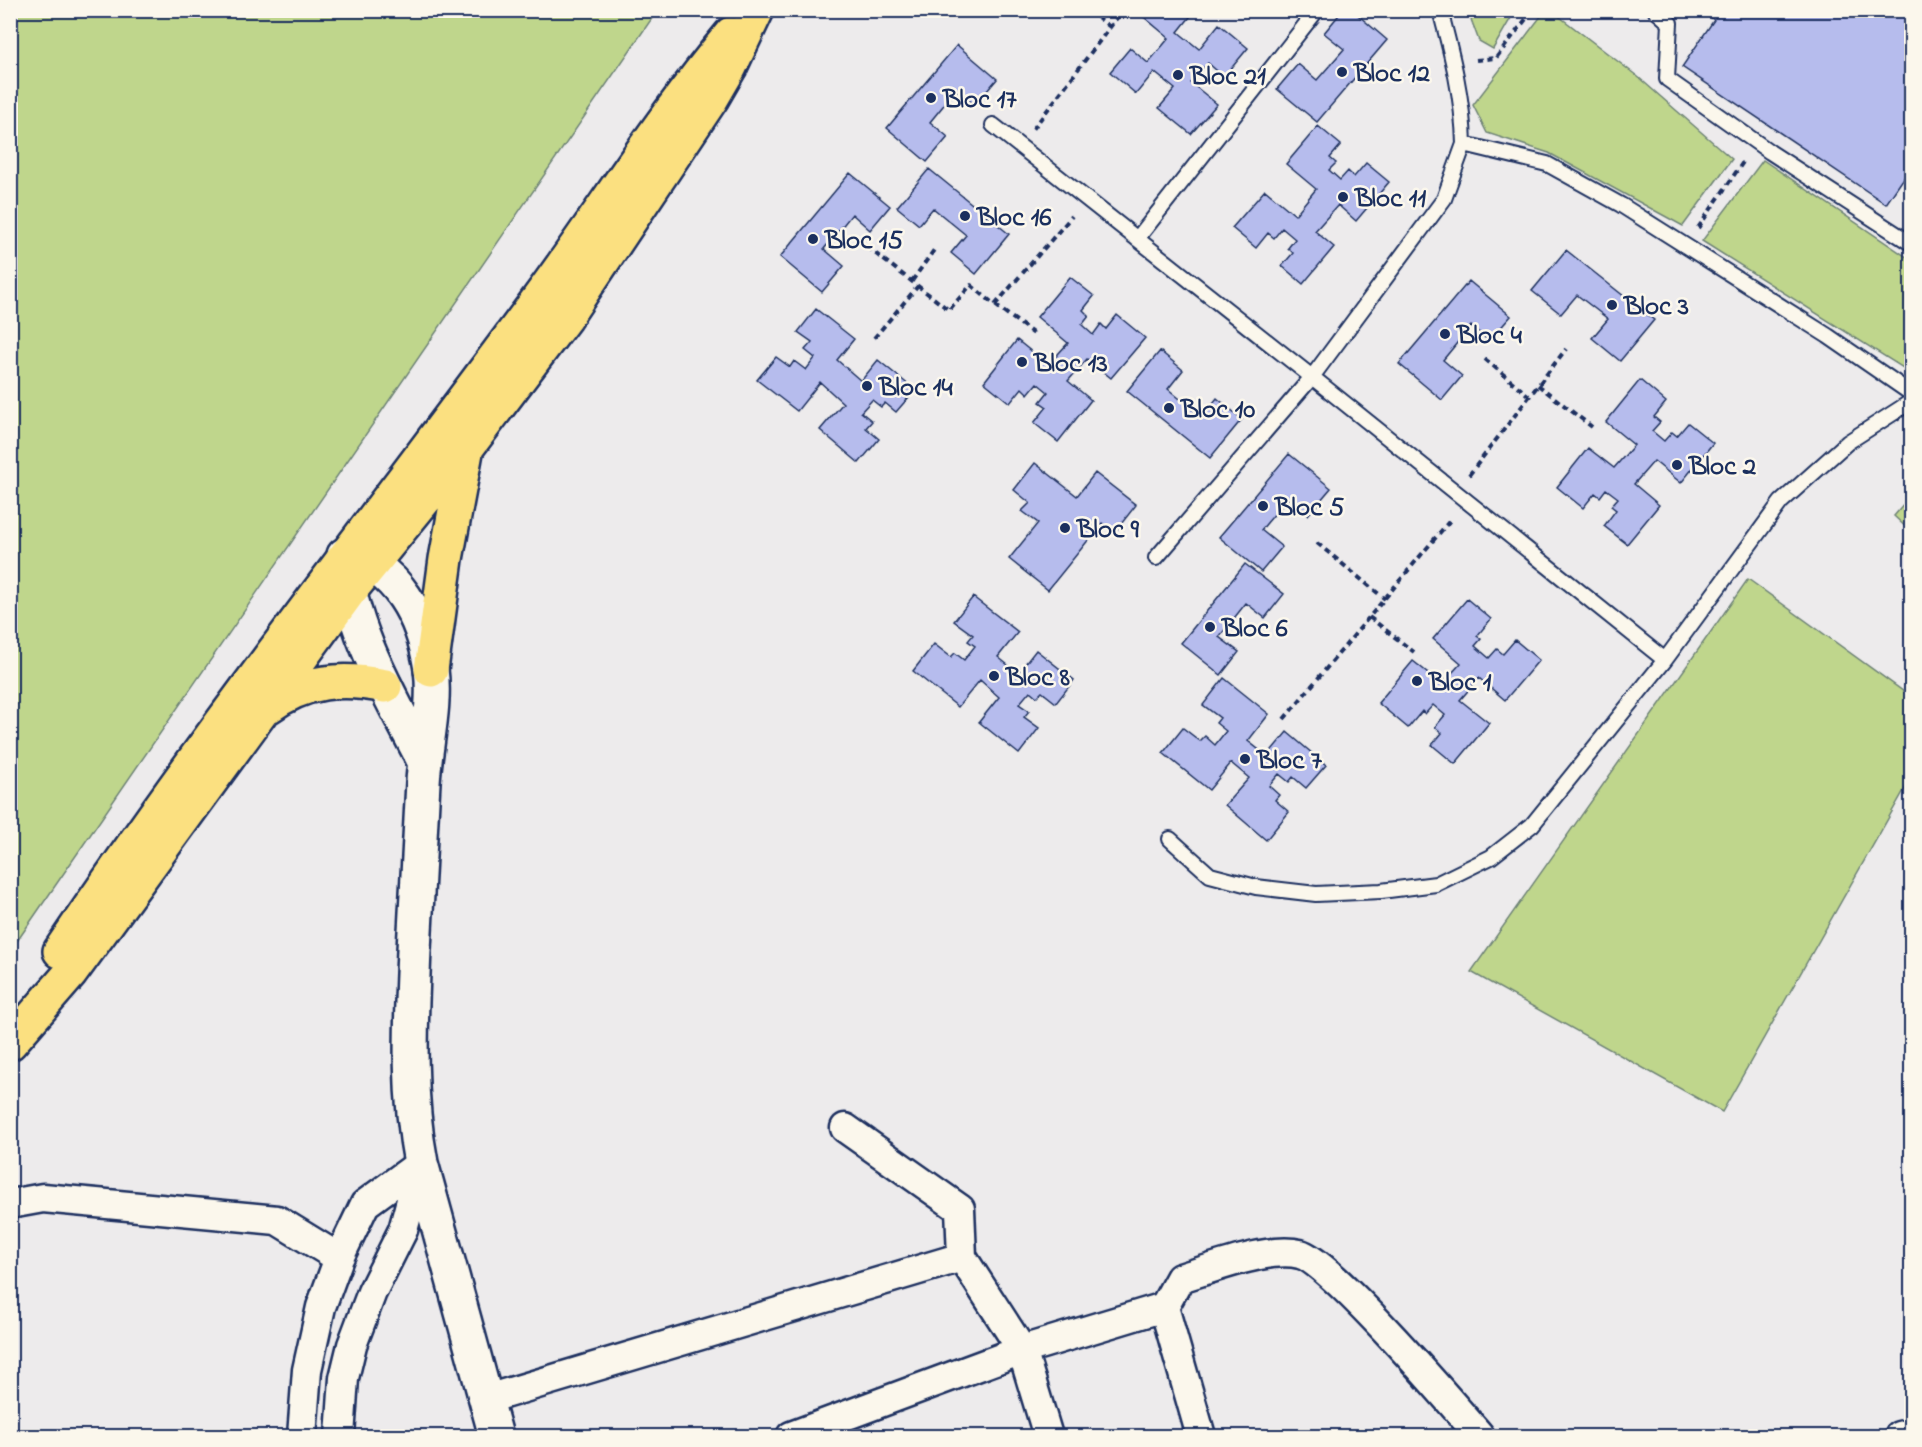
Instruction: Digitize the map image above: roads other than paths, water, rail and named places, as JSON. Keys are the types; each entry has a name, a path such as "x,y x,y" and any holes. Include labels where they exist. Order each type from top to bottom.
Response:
{"main road":[{"path":"10,1043 70,974 348,592 358,559 466,449 565,318 712,98 730,67 755,10"},
{"path":"10,1030 39,982 161,803 358,559 687,89 755,10"},
{"path":"431,669 446,559 466,449"},
{"path":"260,714 281,698 306,686 323,682 359,681 386,686"}],"street":[{"path":"358,559 400,588 410,603 417,619 431,669 431,704 424,761 410,1042 412,1117 421,1163 496,1437"},
{"path":"348,592 386,686 424,761"},
{"path":"845,1128 960,1209 962,1257 1022,1350 1048,1437"},
{"path":"302,1437 307,1370 321,1307 339,1258 365,1204 421,1163"},
{"path":"340,1437 345,1378 352,1345 372,1292 403,1230 421,1163"},
{"path":"10,1204 44,1198 277,1220 339,1258"},
{"path":"791,1437 1022,1350 1164,1307 1180,1278 1262,1254 1301,1254 1326,1270 1442,1392 1480,1437"},
{"path":"487,1399 962,1257"},
{"path":"1164,1307 1201,1437"},
{"path":"1899,1437 1911,1433"}],"lane":[{"path":"1137,239 1317,10"},
{"path":"1156,558 1312,377 1444,199 1464,144 1463,114 1454,62 1440,10"},
{"path":"1654,10 1670,23 1667,78 1770,152 1911,244"},
{"path":"993,125 1665,660"},
{"path":"1464,144 1547,164 1621,205 1828,336 1911,394"},
{"path":"1170,839 1210,874 1256,887 1316,894 1381,891 1436,884 1491,857 1532,825 1665,660 1781,502 1848,442 1911,401"}],"place":[{"name":"Bloc 12","path":"1342,72"},
{"name":"Bloc 21","path":"1178,75"},
{"name":"Bloc 17","path":"931,98"},
{"name":"Bloc 11","path":"1343,197"},
{"name":"Bloc 16","path":"965,216"},
{"name":"Bloc 15","path":"813,239"},
{"name":"Bloc 3","path":"1612,305"},
{"name":"Bloc 4","path":"1445,334"},
{"name":"Bloc 13","path":"1022,362"},
{"name":"Bloc 14","path":"867,386"},
{"name":"Bloc 10","path":"1169,408"},
{"name":"Bloc 2","path":"1677,465"},
{"name":"Bloc 5","path":"1263,506"},
{"name":"Bloc 9","path":"1065,528"},
{"name":"Bloc 6","path":"1210,627"},
{"name":"Bloc 8","path":"994,676"},
{"name":"Bloc 1","path":"1417,681"},
{"name":"Bloc 7","path":"1245,759"}]}
